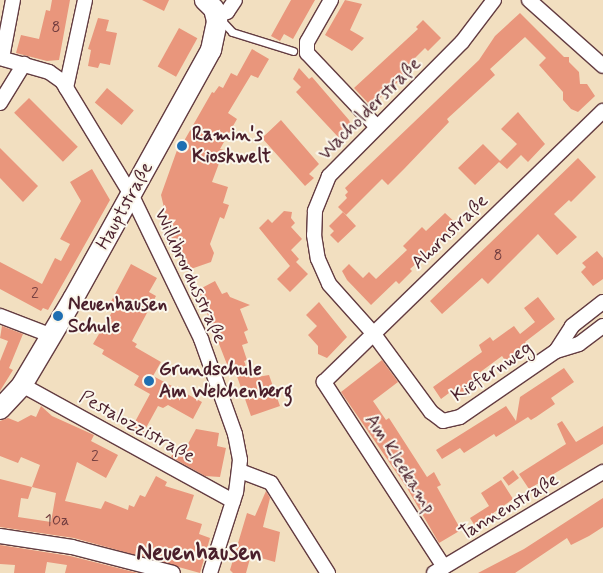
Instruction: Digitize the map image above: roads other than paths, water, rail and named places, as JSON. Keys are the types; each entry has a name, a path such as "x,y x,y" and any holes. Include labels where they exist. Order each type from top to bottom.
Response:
{"street":[{"path":"1,58 13,0"},
{"path":"66,88 85,0"},
{"path":"205,0 217,16 227,12 235,0"},
{"path":"331,0 307,42 306,50 310,59 376,126"},
{"name":"Wacholderstraße","path":"373,333 324,275 315,251 314,227 317,203 329,176 376,126 468,36 494,0"},
{"path":"529,0 603,66"},
{"name":"Hauptstraße","path":"0,409 22,386 132,196 211,50 217,33 217,16"},
{"name":"Willibrordusstraße","path":"1,58 52,73 66,88 132,196 201,340 237,439 240,471 233,501 210,573"},
{"path":"0,103 24,64"},
{"name":"Ahornstraße","path":"324,382 603,111"},
{"name":"Kiefernweg","path":"556,352 572,326 603,302"},
{"path":"0,316 52,336"},
{"name":"Kiefernweg","path":"373,333 431,412 445,422 460,417 556,352 579,344 603,326"},
{"name":"Am Kleekamp","path":"324,382 439,570"},
{"name":"Pestalozzistraße","path":"22,386 233,501"},
{"path":"240,471 271,483 328,573"},
{"name":"Tannenstraße","path":"439,570 603,472"},
{"path":"0,536 72,547 173,573"}],"lane":[{"path":"217,16 232,32 293,51"}],"place":[{"name":"Ramin's Kioskwelt","path":"182,146"},
{"name":"Neuenhausen Schule","path":"58,316"},
{"name":"Grundschule Am Welchenberg","path":"149,381"}],"district":[{"name":"Neuenhausen","path":"199,553"}]}
